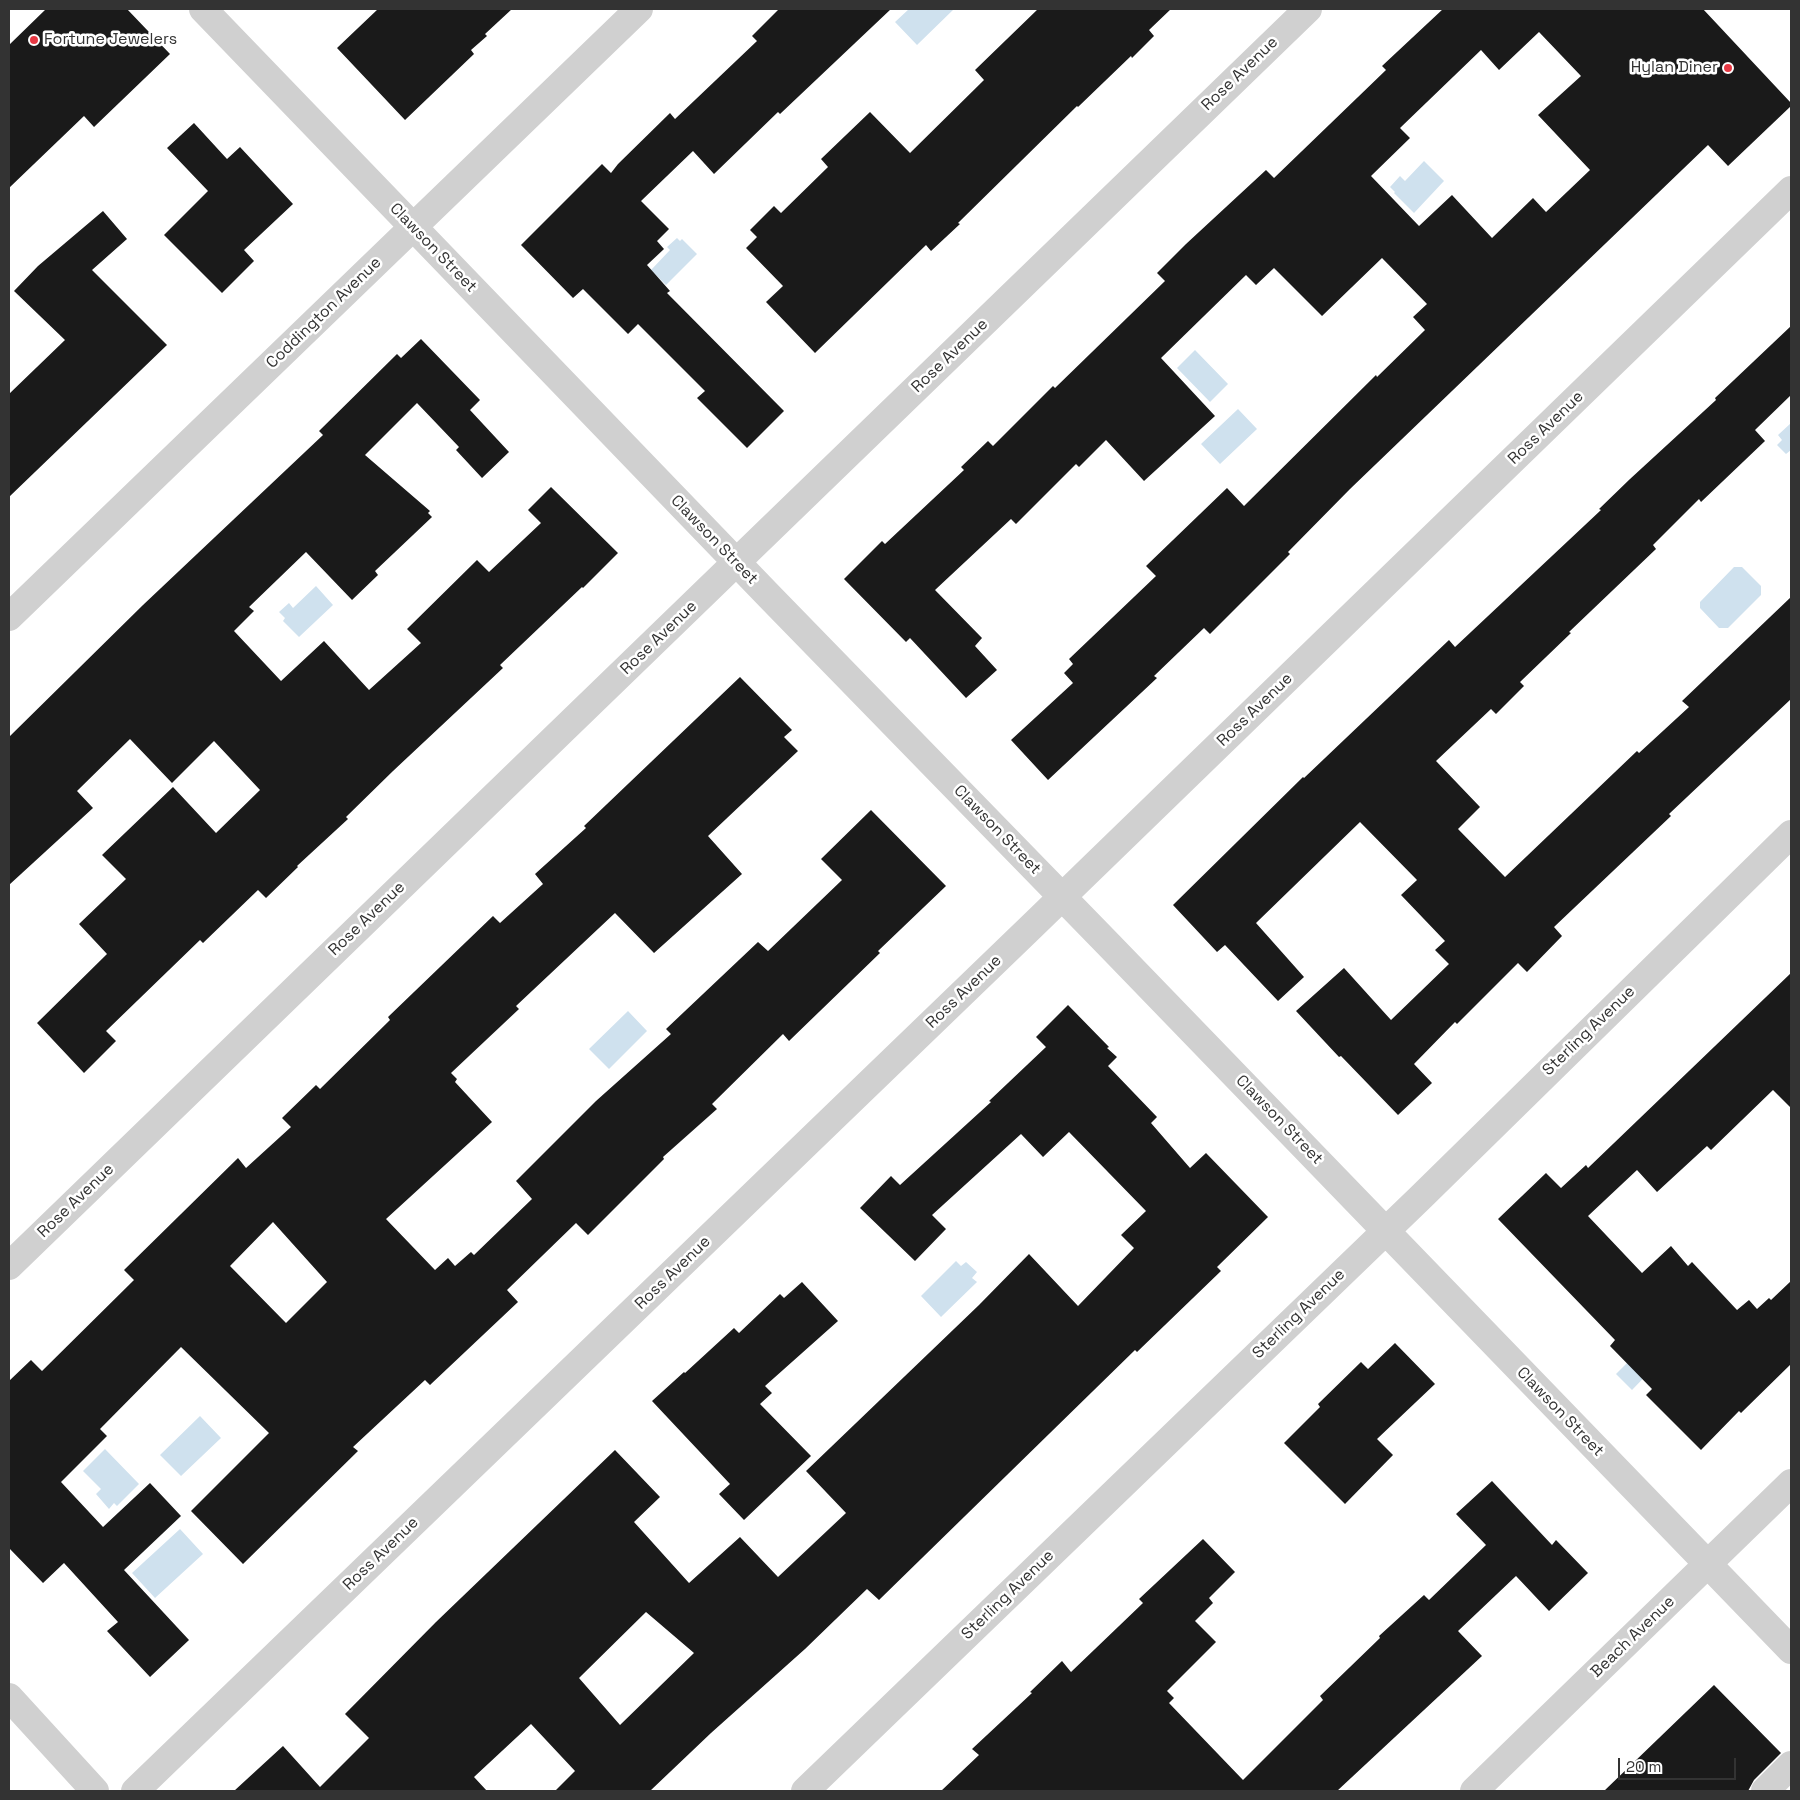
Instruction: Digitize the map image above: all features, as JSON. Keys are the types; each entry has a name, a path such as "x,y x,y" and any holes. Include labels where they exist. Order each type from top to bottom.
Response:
{"street":[{"name":"Clawson Street","path":"203,9 736,562 1791,1650"},
{"name":"Coddington Avenue","path":"9,617 639,9"},
{"name":"Rose Avenue","path":"9,1266 1308,9"},
{"name":"Ross Avenue","path":"136,1791 1791,190"},
{"name":"Sterling Avenue","path":"805,1791 1791,834"},
{"name":"Beach Avenue","path":"1474,1791 1791,1483"},
{"path":"9,1697 95,1791"},
{"path":"1764,1791 1791,1765"}],"water":[{"path":"909,9 954,9 917,45 895,22"},
{"path":"1424,161 1444,181 1414,213 1390,187 1400,176 1405,181"},
{"path":"677,238 680,241 682,239 697,254 666,285 651,270 670,250 667,247"},
{"path":"1195,350 1228,384 1210,402 1177,368"},
{"path":"1238,409 1257,429 1220,464 1201,444"},
{"path":"1791,423 1791,450 1786,454 1777,445 1782,440 1778,435"},
{"path":"1734,567 1742,567 1761,586 1761,595 1728,628 1719,628 1700,608 1700,602"},
{"path":"316,586 333,605 299,637 283,621 285,618 279,612 289,603 293,608"},
{"path":"628,1011 647,1031 609,1069 589,1049"},
{"path":"956,1261 961,1266 966,1262 977,1272 972,1278 977,1282 941,1317 921,1296"},
{"path":"1646,1344 1662,1359 1632,1390 1616,1374"},
{"path":"200,1416 221,1438 181,1476 160,1455"},
{"path":"105,1449 139,1484 117,1506 114,1503 109,1509 96,1494 101,1489 83,1471"},
{"path":"180,1529 203,1554 155,1598 132,1573"}],"building":[{"path":"46,9 127,9 170,54 94,127 84,116 9,188 9,45"},
{"path":"378,9 512,9 471,50 474,54 405,120 337,48"},
{"path":"779,9 891,9 780,114 778,112 714,174 693,151 641,201 669,229 657,241 664,249 647,265 670,291 667,293 784,411 747,448 697,398 705,391 638,324 628,334 583,289 573,298 521,245 602,164 611,173 670,113 675,119 757,41 752,36"},
{"path":"1038,9 1171,9 1149,30 1154,36 1132,58 1131,56 1077,106 931,251 926,245 815,353 766,302 783,286 746,248 757,237 750,230 774,206 781,213 828,167 821,159 870,112 910,153 984,80 975,70"},
{"path":"1443,9 1703,9 1791,103 1791,106 1728,166 1708,145 1350,489 1288,552 1290,554 1210,634 1204,628 1154,676 1157,678 1048,780 1011,740 1073,683 1064,673 1073,664 1069,659 1156,576 1146,566 1227,488 1244,506 1376,375 1377,377 1425,330 1413,317 1427,304 1382,258 1322,316 1274,268 1256,285 1246,275 1161,358 1215,416 1144,481 1106,440 1079,467 1076,464 1016,524 1011,519 935,590 982,638 975,646 997,670 966,698 910,638 906,642 844,579 882,541 885,544 964,470 961,467 988,441 993,446 1053,386 1055,388 1165,281 1157,273 1186,244 1266,170 1274,178 1386,70 1382,66","holes":["1539,32 1581,76 1538,115 1590,170 1546,212 1533,198 1492,238 1452,195 1419,226 1371,176 1410,138 1400,128 1481,50 1499,70"]},
{"path":"194,123 227,159 240,147 293,204 244,250 254,261 222,293 164,235 208,191 167,148"},
{"path":"103,211 127,239 92,270 167,345 9,497 9,394 65,340 14,291 38,266"},
{"path":"1791,326 1791,395 1755,430 1765,441 1701,502 1699,499 1653,545 1656,549 1520,682 1524,686 1496,714 1491,709 1436,761 1480,807 1458,829 1505,877 1637,751 1639,753 1689,707 1682,701 1791,597 1791,699 1669,814 1671,816 1554,927 1562,936 1527,972 1518,963 1457,1024 1455,1022 1414,1064 1432,1083 1398,1115 1341,1056 1339,1057 1296,1011 1344,968 1391,1020 1449,964 1435,950 1445,941 1401,895 1417,880 1360,822 1256,923 1304,977 1278,1001 1225,945 1217,952 1173,905 1303,777 1449,640 1455,647 1601,510 1599,509 1716,400 1715,398"},
{"path":"421,339 480,400 470,410 509,452 482,478 456,450 459,447 417,403 365,455 430,511 428,513 432,517 375,571 378,575 352,600 306,552 249,607 254,611 234,631 281,681 324,641 369,690 421,643 407,629 477,560 489,572 541,523 528,510 551,487 618,553 500,665 503,668 393,771 346,817 348,819 297,866 266,898 258,890 203,943 200,940 106,1031 116,1041 84,1073 37,1023 107,954 79,924 126,879 102,855 173,787 216,833 260,790 214,741 172,783 130,739 77,791 93,808 9,885 9,737 143,605 323,435 319,431 397,354 401,358"},
{"path":"740,677 792,730 784,737 798,751 708,836 742,874 654,953 615,913 516,1006 519,1009 451,1073 457,1079 455,1082 492,1122 386,1219 435,1270 448,1258 455,1266 471,1252 474,1255 532,1199 516,1181 596,1101 671,1034 666,1029 758,942 768,951 842,880 821,859 871,810 946,886 878,951 880,953 789,1041 783,1034 712,1104 717,1109 663,1157 664,1159 588,1235 576,1223 507,1290 518,1302 430,1385 425,1380 353,1447 358,1451 243,1564 191,1511 269,1433 181,1347 100,1429 107,1436 61,1482 103,1527 150,1483 181,1516 124,1570 189,1640 150,1677 107,1631 118,1622 64,1563 43,1583 9,1548 9,1381 31,1360 42,1371 134,1280 124,1270 238,1158 246,1168 291,1127 282,1118 316,1085 320,1089 390,1020 388,1017 493,916 500,923 543,884 535,874 586,828 584,826","holes":["273,1222 327,1282 286,1323 230,1266"]},
{"path":"1791,973 1791,1108 1773,1090 1711,1150 1707,1146 1657,1192 1637,1170 1588,1216 1642,1273 1671,1246 1688,1266 1692,1262 1737,1310 1749,1300 1757,1309 1769,1298 1771,1300 1791,1281 1791,1364 1741,1413 1739,1411 1701,1450 1646,1395 1652,1389 1610,1346 1615,1340 1498,1219 1546,1173 1561,1188 1586,1165 1588,1168"},
{"path":"1068,1005 1117,1057 1108,1066 1157,1117 1151,1123 1190,1168 1206,1153 1268,1217 1217,1267 1221,1271 1137,1352 1135,1350 879,1600 867,1589 805,1649 711,1733 650,1791 555,1791 575,1771 531,1724 474,1777 487,1791 234,1791 283,1746 320,1787 369,1738 345,1714 436,1622 615,1450 660,1497 634,1522 689,1583 740,1537 778,1577 846,1513 806,1471 979,1305 1029,1254 1078,1306 1134,1248 1121,1235 1146,1211 1069,1132 1043,1157 1021,1134 932,1215 946,1229 915,1261 860,1208 891,1176 900,1185 991,1102 989,1101 1046,1047 1036,1037","holes":["646,1612 694,1653 620,1725 579,1678"]},
{"path":"802,1282 838,1321 765,1386 772,1393 760,1404 811,1456 744,1520 719,1494 730,1484 652,1401 734,1328 739,1333 780,1294 784,1298"},
{"path":"1395,1343 1435,1384 1377,1439 1393,1455 1345,1504 1284,1443 1320,1407 1318,1404 1361,1362 1368,1369"},
{"path":"1492,1481 1552,1545 1556,1540 1588,1573 1549,1611 1516,1576 1458,1631 1482,1656 1337,1791 941,1791 979,1755 972,1749 1032,1693 1030,1692 1062,1661 1071,1672 1143,1603 1139,1599 1203,1539 1235,1572 1209,1598 1213,1603 1195,1621 1216,1642 1167,1691 1174,1698 1169,1703 1243,1780 1323,1700 1320,1696 1380,1638 1379,1636 1424,1595 1429,1600 1486,1545 1456,1514"},
{"path":"1714,1685 1781,1753 1754,1780 1748,1791 1604,1791"}],"place":[{"name":"Fortune Jewelers","path":"34,40"},
{"name":"Hylan Diner","path":"1728,68"}]}
